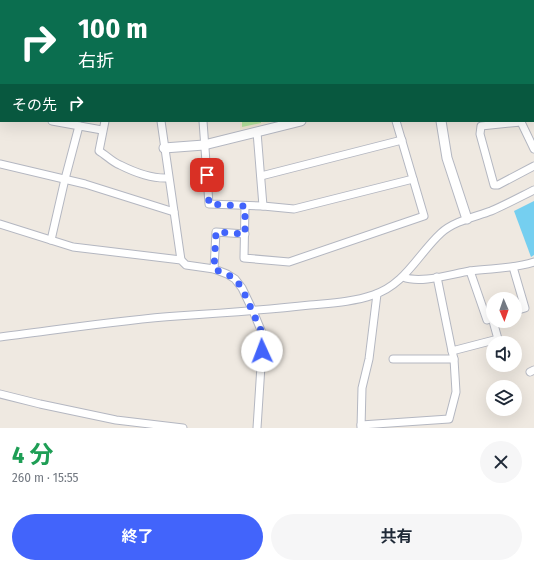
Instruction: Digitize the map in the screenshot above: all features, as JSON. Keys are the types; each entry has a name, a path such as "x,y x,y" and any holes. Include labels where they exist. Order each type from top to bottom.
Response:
{"street":[{"path":"57,122 102,130"},
{"path":"105,122 99,150 119,165 158,178 168,178"},
{"path":"161,122 181,260 186,265 214,269 235,279 242,288 263,335 257,428"},
{"path":"202,122 209,204 294,209 413,179"},
{"path":"164,148 204,145 297,122"},
{"path":"245,206 244,258 289,262 424,216 396,122"},
{"path":"441,122 447,158 467,219"},
{"path":"534,149 521,122 481,126 480,134 494,185 498,185 534,166"},
{"path":"51,240 79,126"},
{"path":"257,132 263,206"},
{"path":"261,176 402,140"},
{"path":"0,164 85,184 174,212"},
{"path":"0,337 176,316 253,311 355,300 377,294 403,277 441,232 467,219 492,211 534,190"},
{"path":"0,224 73,247 181,260"},
{"path":"214,269 216,232 245,234"},
{"path":"403,277 409,280 470,271 513,268 534,264"},
{"path":"513,268 520,292"},
{"path":"470,271 486,317"},
{"path":"377,294 369,359 362,388 361,426 449,419 456,392 454,359 437,277"},
{"path":"452,351 498,339 495,328"},
{"path":"394,359 454,359"},
{"path":"0,394 116,420 183,428"}],"shaded area":[{"path":"240,122 271,122 240,130"}],"green space":[{"path":"242,122 261,122 261,123 242,127"}],"water":[{"path":"534,201 534,255 531,257 514,211"}],"route":[{"path":"207,175 209,204 245,206 245,234 216,232 214,269 235,279 242,288 263,335 262,351"}]}
